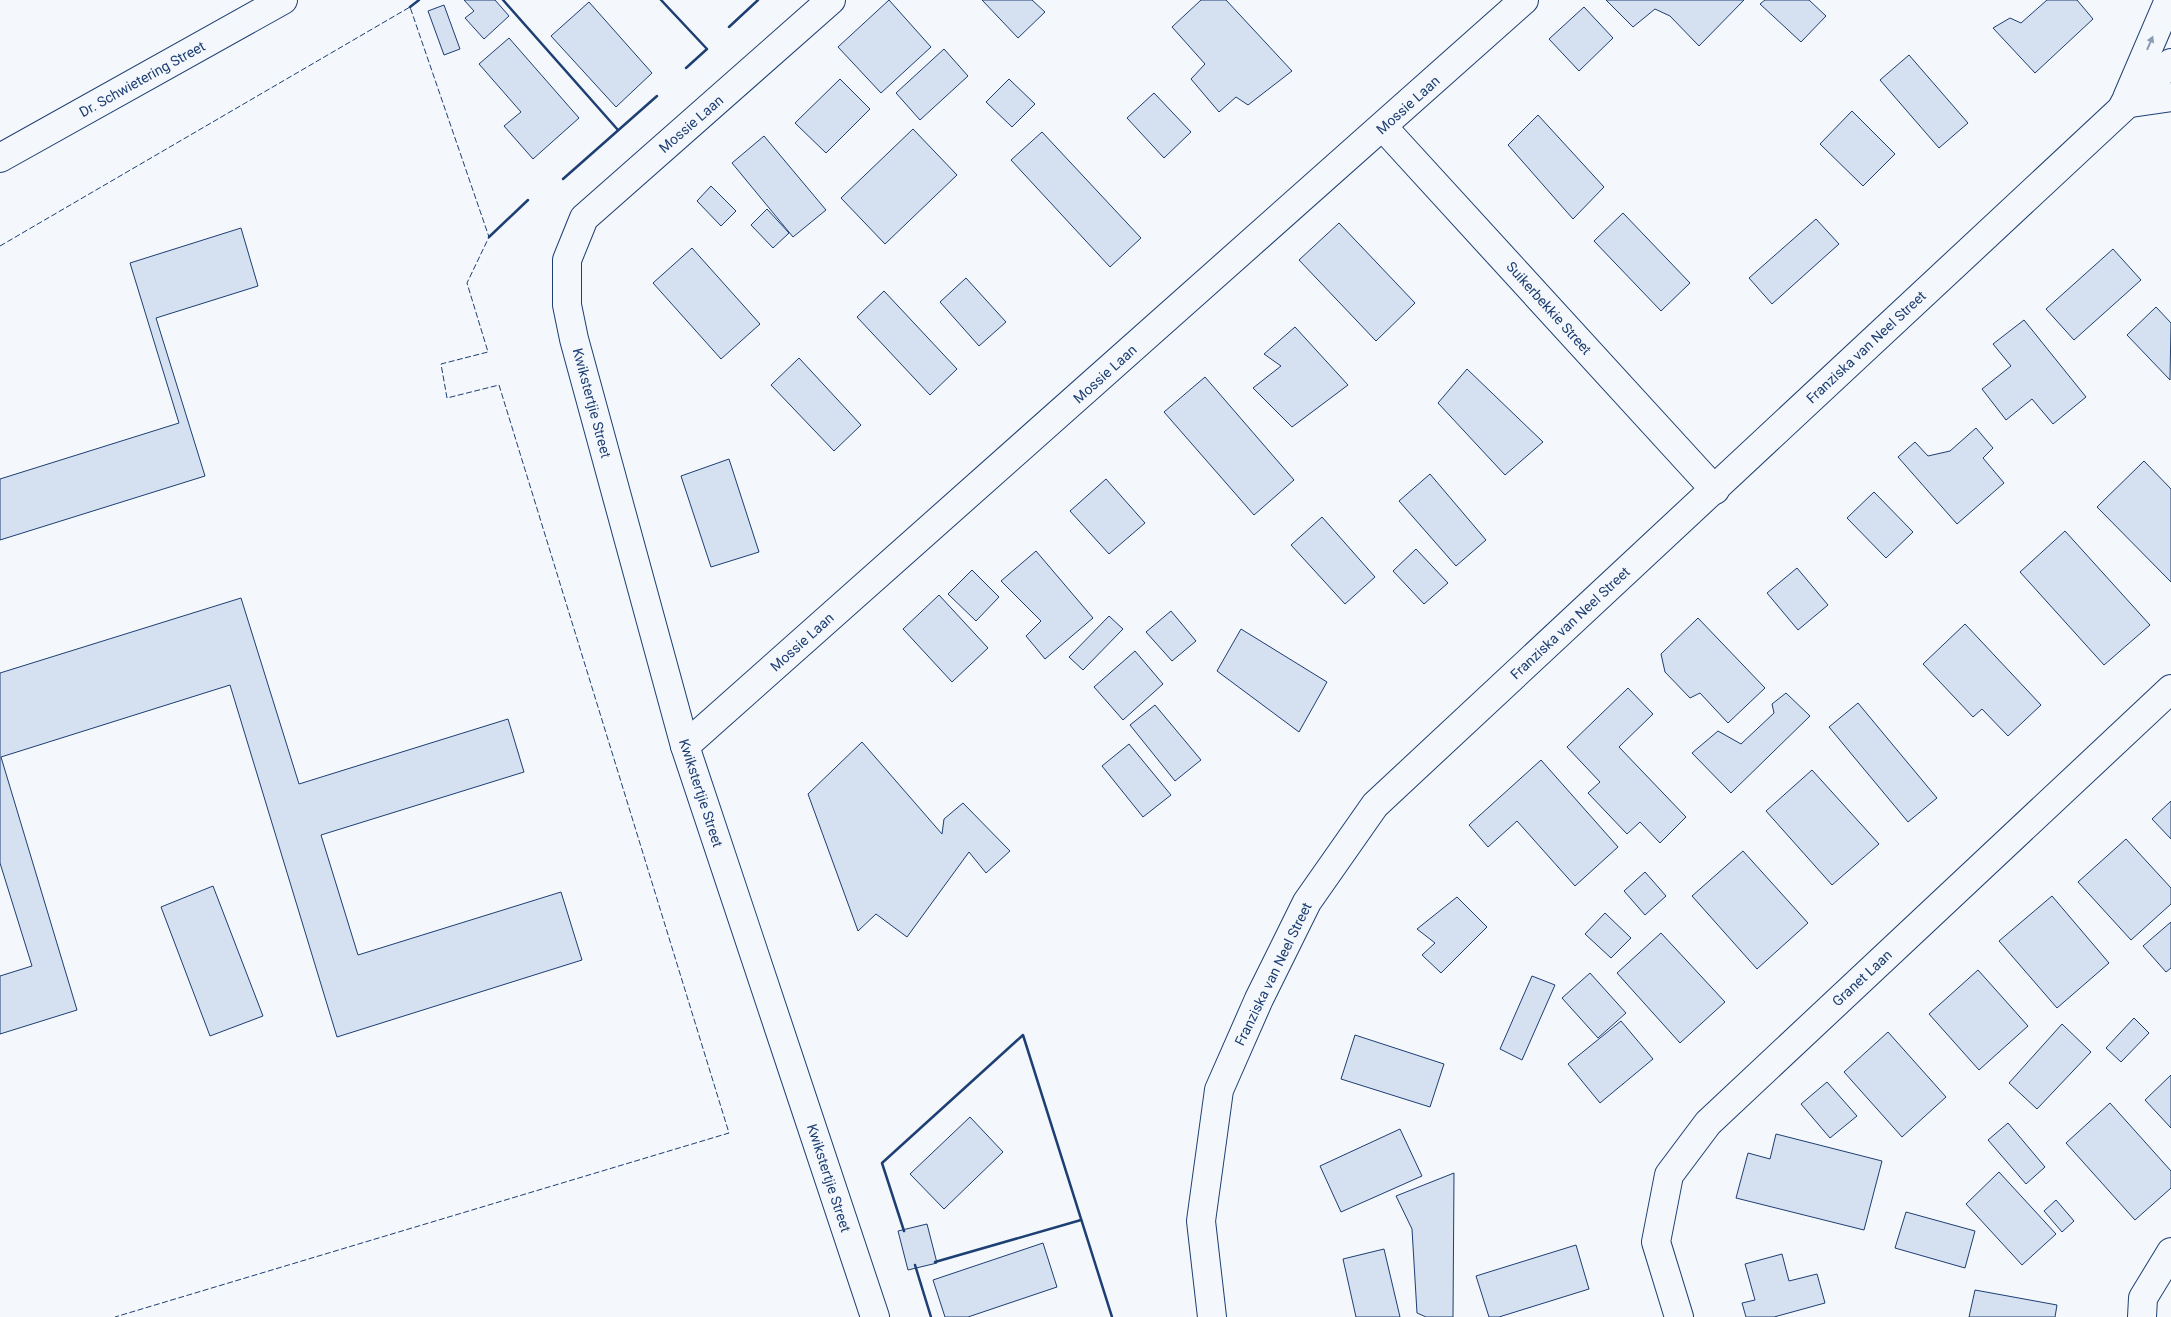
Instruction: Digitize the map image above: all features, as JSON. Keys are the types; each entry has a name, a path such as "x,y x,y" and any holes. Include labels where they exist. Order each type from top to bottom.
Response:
{"street":[{"name":"Dr. Schwietering Street","path":"0,158 283,0"},
{"name":"Mossie Laan","path":"567,260 584,218 832,0"},
{"name":"Mossie Laan","path":"685,746 1524,0"},
{"path":"2124,104 2169,0"},
{"name":"Franziska van Neel Street","path":"1212,1317 1201,1221 1219,1090 1259,999 1307,902 1375,805 1715,490 2124,104 2171,63"},
{"path":"2124,104 2171,97"},
{"name":"Suikerbekkie Street","path":"1383,127 1715,490"},
{"name":"Kwikstertjie Street","path":"567,260 567,305 574,339 685,746 875,1317"},
{"name":"Granet Laan","path":"1678,1317 1656,1242 1669,1175 1708,1123 2171,688"},
{"path":"2142,1317 2144,1298 2171,1252"}],"building":[{"path":"464,0 495,0 509,16 484,39 465,18 474,11"},
{"path":"889,0 931,47 881,93 838,47"},
{"path":"982,0 1032,0 1045,12 1018,38"},
{"path":"1201,0 1226,0 1292,71 1248,105 1236,97 1219,112 1191,79 1205,64 1172,27"},
{"path":"1606,0 1744,0 1699,46 1670,16 1655,9 1633,27"},
{"path":"1765,0 1809,0 1826,16 1801,42 1760,4"},
{"path":"2047,0 2077,0 2093,19 2035,73 1993,28 2010,18 2021,23"},
{"path":"589,2 652,73 616,107 551,36"},
{"path":"444,5 460,49 444,55 428,11"},
{"path":"1584,7 1613,38 1579,71 1549,39"},
{"path":"509,38 579,118 533,159 504,126 521,112 479,64"},
{"path":"944,49 968,76 920,120 896,93"},
{"path":"1909,55 1968,123 1939,148 1880,80"},
{"path":"840,79 870,109 826,153 795,123"},
{"path":"1009,79 1035,104 1012,127 986,102"},
{"path":"1154,93 1191,132 1164,158 1127,118"},
{"path":"1852,111 1895,154 1863,186 1820,144"},
{"path":"1538,115 1604,187 1573,219 1508,145"},
{"path":"913,129 957,175 885,244 841,198"},
{"path":"1042,132 1141,238 1110,267 1011,160"},
{"path":"764,136 826,210 793,237 732,163"},
{"path":"711,186 736,211 721,226 697,201"},
{"path":"767,209 789,233 773,248 751,225"},
{"path":"1623,213 1690,283 1661,311 1594,241"},
{"path":"1816,219 1839,244 1772,304 1749,278"},
{"path":"1339,223 1415,303 1376,341 1299,260"},
{"path":"241,228 258,286 156,318 205,476 0,540 0,479 179,423 130,263"},
{"path":"692,248 760,324 721,359 653,283"},
{"path":"2113,249 2141,280 2074,340 2046,309"},
{"path":"966,278 1006,322 979,346 940,302"},
{"path":"884,291 957,369 930,395 857,317"},
{"path":"2156,307 2171,323 2170,380 2127,335"},
{"path":"2024,320 2086,397 2053,424 2032,399 2006,420 1982,389 2011,366 1993,344"},
{"path":"1295,327 1348,385 1292,427 1253,388 1281,366 1264,354"},
{"path":"799,358 861,425 834,451 771,385"},
{"path":"1467,369 1543,442 1505,475 1438,403"},
{"path":"1205,377 1294,480 1254,515 1164,412"},
{"path":"1976,428 1993,448 1983,458 2004,483 1957,524 1898,457 1915,442 1928,456 1950,451"},
{"path":"729,459 759,552 711,567 681,476"},
{"path":"2144,461 2171,489 2171,582 2097,507"},
{"path":"1430,474 1486,540 1456,566 1399,501"},
{"path":"1106,479 1145,523 1109,554 1070,511"},
{"path":"1874,492 1913,532 1886,558 1847,518"},
{"path":"1322,517 1375,577 1345,604 1291,545"},
{"path":"2065,531 2150,625 2104,665 2020,572"},
{"path":"1416,549 1448,583 1424,604 1393,571"},
{"path":"1036,551 1093,618 1045,659 1026,636 1041,621 1001,581"},
{"path":"1797,568 1828,605 1798,630 1767,593"},
{"path":"972,570 999,597 976,621 948,594"},
{"path":"939,595 988,648 952,682 903,629"},
{"path":"241,598 299,784 508,719 524,772 321,835 358,955 561,892 582,960 337,1037 230,685 1,757 77,1010 0,1034 0,976 32,966 0,863 0,673"},
{"path":"1171,611 1196,641 1172,661 1146,632"},
{"path":"1109,616 1123,629 1083,670 1069,657"},
{"path":"1698,618 1765,688 1728,723 1700,693 1690,698 1665,672 1661,654"},
{"path":"1965,624 2041,705 2008,736 1982,709 1973,717 1923,664"},
{"path":"1241,629 1327,682 1299,732 1217,671"},
{"path":"1135,651 1163,684 1123,720 1094,687"},
{"path":"1628,688 1653,714 1619,747 1686,817 1660,843 1640,822 1627,834 1588,793 1600,782 1567,747"},
{"path":"1786,693 1810,716 1731,793 1692,753 1718,731 1741,744 1774,713 1772,704"},
{"path":"1858,703 1937,798 1908,822 1829,727"},
{"path":"1155,705 1201,760 1175,781 1130,725"},
{"path":"862,742 942,834 944,819 963,803 1010,851 986,873 969,852 907,937 876,914 858,931 808,794"},
{"path":"1129,744 1171,795 1143,817 1102,766"},
{"path":"1541,760 1618,847 1575,886 1517,821 1488,847 1469,825"},
{"path":"1812,770 1879,844 1832,885 1766,811"},
{"path":"2171,801 2171,839 2152,819"},
{"path":"2126,839 2171,888 2171,904 2131,940 2078,882"},
{"path":"1743,851 1808,923 1757,969 1692,896"},
{"path":"1645,872 1666,896 1645,915 1624,891"},
{"path":"213,886 263,1016 210,1036 161,907"},
{"path":"2052,896 2109,963 2057,1008 1999,941"},
{"path":"1457,897 1487,927 1441,973 1422,955 1435,943 1417,929"},
{"path":"1605,913 1631,938 1611,958 1585,934"},
{"path":"2171,922 2171,968 2166,972 2143,946"},
{"path":"1661,933 1725,1002 1680,1043 1617,973"},
{"path":"1978,970 2028,1026 1979,1070 1929,1014"},
{"path":"1590,973 1626,1013 1598,1038 1562,998"},
{"path":"1532,976 1555,985 1522,1060 1500,1049"},
{"path":"2134,1018 2149,1033 2121,1062 2106,1048"},
{"path":"1621,1021 1653,1059 1600,1103 1568,1064"},
{"path":"2062,1024 2091,1052 2037,1109 2009,1083"},
{"path":"1888,1032 1946,1097 1902,1137 1844,1072"},
{"path":"1355,1035 1444,1064 1430,1107 1341,1079"},
{"path":"2171,1075 2171,1128 2145,1100"},
{"path":"1827,1082 1857,1116 1830,1138 1801,1104"},
{"path":"2110,1103 2171,1171 2171,1188 2135,1220 2066,1143"},
{"path":"970,1117 1003,1152 944,1209 910,1174"},
{"path":"2008,1123 2045,1167 2026,1184 1988,1140"},
{"path":"1400,1129 1422,1176 1341,1212 1320,1166"},
{"path":"1776,1134 1882,1161 1864,1230 1736,1198 1748,1153 1770,1159"},
{"path":"1999,1172 2056,1234 2022,1265 1966,1204"},
{"path":"1454,1173 1453,1317 1426,1317 1417,1313 1412,1229 1396,1196"},
{"path":"2056,1200 2074,1221 2062,1232 2044,1211"},
{"path":"1906,1212 1975,1231 1965,1268 1895,1248"},
{"path":"927,1224 937,1263 908,1270 898,1231"},
{"path":"1043,1243 1057,1287 968,1317 945,1317 933,1280"},
{"path":"1576,1245 1589,1289 1499,1317 1489,1317 1476,1276"},
{"path":"1384,1249 1400,1317 1356,1317 1343,1259"},
{"path":"1782,1254 1789,1281 1817,1274 1825,1303 1774,1317 1746,1317 1742,1303 1755,1300 1745,1264"},
{"path":"1975,1290 2057,1305 2055,1317 1969,1317"}],"fence":[{"path":"0,246 410,7 489,237 467,283 488,352 441,364 447,398 499,385 729,1133 115,1317"}],"wall":[{"path":"410,7 419,0"},
{"path":"503,0 618,130"},
{"path":"661,0 707,49 686,68"},
{"path":"729,27 758,0"},
{"path":"563,179 657,96"},
{"path":"489,237 528,200"},
{"path":"904,1231 882,1163 1023,1035 1112,1317"},
{"path":"935,1262 1081,1220"},
{"path":"915,1265 931,1317"}]}
